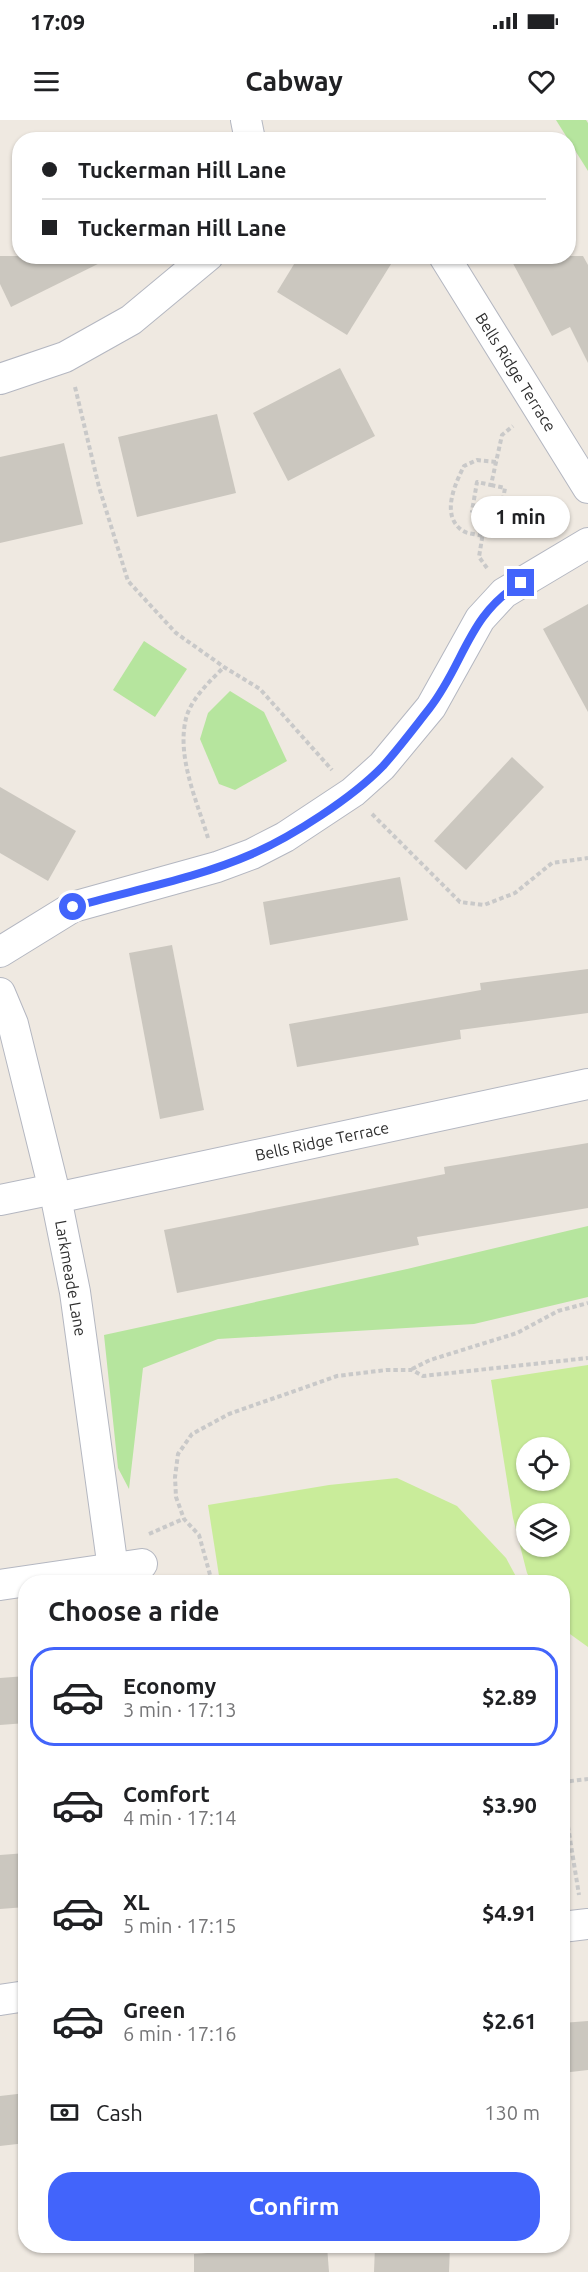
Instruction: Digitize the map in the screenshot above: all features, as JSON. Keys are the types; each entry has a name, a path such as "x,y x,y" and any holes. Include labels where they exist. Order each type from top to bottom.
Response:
{"street":[{"path":"0,379 65,357 131,320 198,264"},
{"name":"Bells Ridge Terrace","path":"449,264 588,488"},
{"path":"0,952 73,907 217,867 252,854 285,837 353,792 382,766 431,707 480,619 504,593 588,543"},
{"name":"Larkmeade Lane","path":"0,993 13,1024 55,1193 75,1292 113,1569"},
{"name":"Bells Ridge Terrace","path":"0,1200 55,1193 588,1084"},
{"path":"68,1575 142,1564"},
{"path":"0,1584 18,1582"},
{"path":"0,2000 18,1997"}],"path":[{"path":"75,387 99,487 128,580 176,633 224,667 260,688 383,826 460,902 484,905 515,892 552,863 588,858"},
{"path":"491,485 502,435 538,408"},
{"path":"482,536 463,531 454,520 450,500 464,465 477,460 496,462"},
{"path":"477,482 505,488 500,516 486,514 472,511 477,482"},
{"path":"486,514 479,557 504,593"},
{"path":"217,867 183,744 187,714 206,685 224,667"},
{"path":"412,1370 430,1360 517,1333 558,1311 588,1303"},
{"path":"210,1575 200,1535 184,1519 176,1497 175,1477 178,1454 192,1434 229,1414 337,1376 386,1370 412,1370 423,1376 588,1358"},
{"path":"570,1781 588,1779"},
{"path":"570,1858 578,1926"}],"green space":[{"path":"556,120 586,120 588,123 588,171 576,152 576,132 564,132"},
{"path":"144,641 187,669 155,717 113,690"},
{"path":"230,691 264,712 287,761 235,790 219,784 200,739 208,713"},
{"path":"588,1226 588,1297 474,1324 218,1339 143,1368 129,1489 118,1468 104,1335 407,1269"},
{"path":"588,1365 588,1647 570,1634 570,1575 528,1575 523,1557 570,1557 570,1503 516,1503 516,1530 491,1380"},
{"path":"397,1478 457,1506 506,1558 515,1575 219,1575 208,1505 329,1485"}],"building":[{"path":"0,256 12,256 12,264 98,264 11,307 0,284"},
{"path":"576,256 583,256 588,265 588,363 570,327 552,336 513,264 576,264"},
{"path":"294,264 391,264 347,335 277,292"},
{"path":"340,368 375,436 288,481 253,413"},
{"path":"217,414 236,493 137,517 118,437"},
{"path":"64,443 83,524 0,543 0,457"},
{"path":"588,604 588,712 543,629"},
{"path":"512,757 544,787 466,870 434,841"},
{"path":"0,787 76,831 48,881 0,853"},
{"path":"400,877 408,920 270,945 263,902"},
{"path":"172,945 204,1110 160,1119 129,953"},
{"path":"588,969 588,1013 460,1030 461,1039 297,1067 289,1024 481,990 480,983"},
{"path":"588,1143 588,1208 417,1237 419,1245 177,1293 164,1230 445,1174 444,1167"},
{"path":"18,1677 18,1724 0,1725 0,1678"},
{"path":"18,1854 18,1908 0,1909 0,1855"},
{"path":"588,2021 588,2070 570,2072 570,2022"},
{"path":"18,2094 18,2144 0,2146 0,2096"},
{"path":"328,2253 329,2272 194,2272 194,2254"},
{"path":"375,2253 450,2253 449,2272 374,2272"}],"route":[{"path":"73,907 217,867 252,854 285,837 353,792 382,766 431,707 480,619 504,593 521,583"}]}
